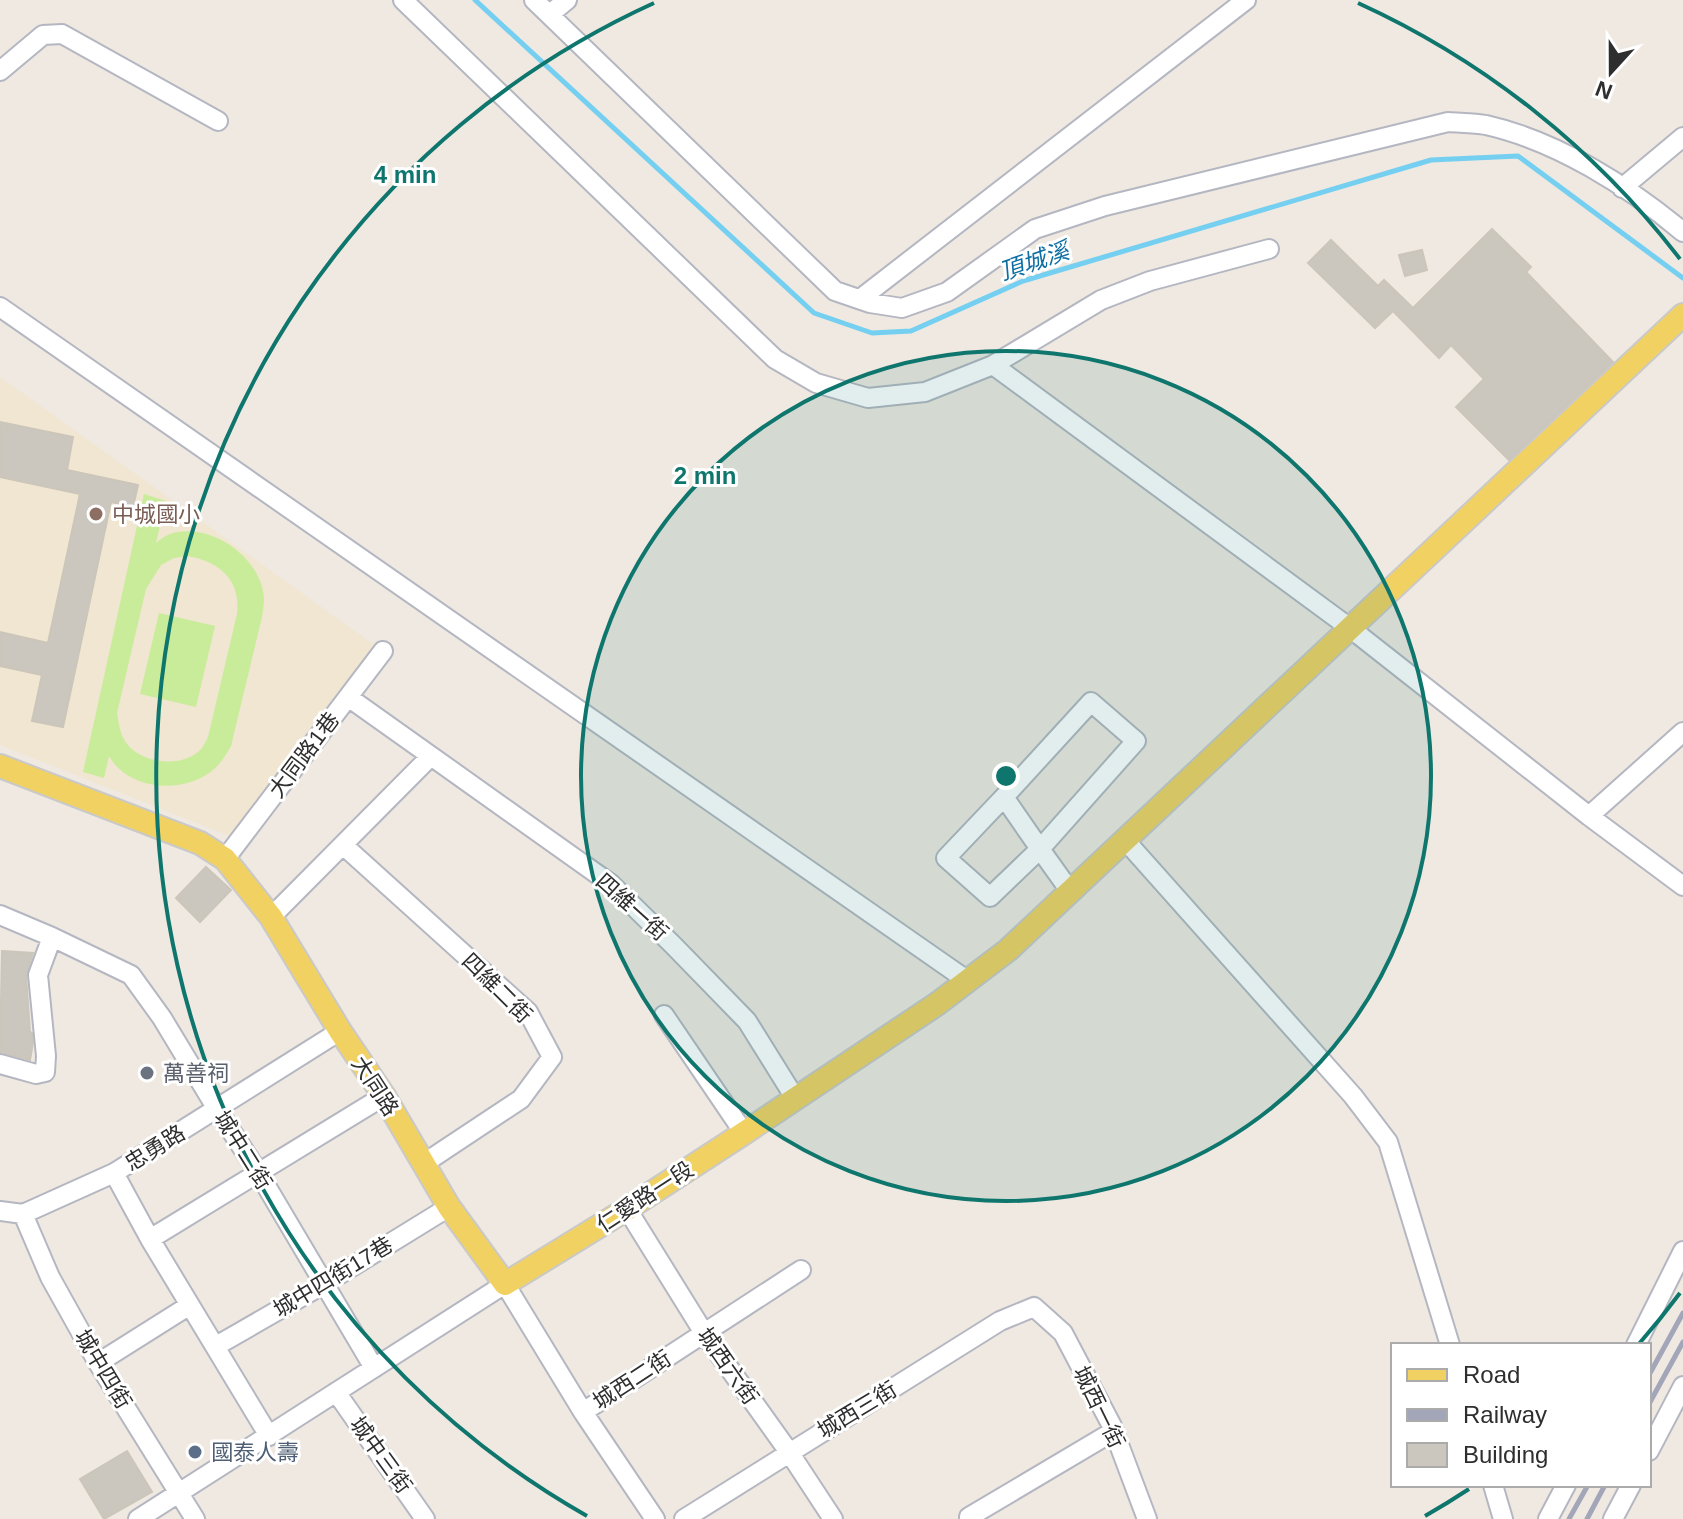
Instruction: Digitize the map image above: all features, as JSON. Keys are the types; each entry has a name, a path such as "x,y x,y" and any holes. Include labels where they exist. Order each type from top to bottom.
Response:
{"main road":[{"name":"仁愛路一段","path":"505,1284 744,1133 937,1004 1008,950 1677,320"},
{"name":"大同路","path":"0,766 200,843 225,859 271,917 340,1031 384,1096 449,1207 505,1284"}],"street":[{"path":"403,0 775,359 816,383 868,398 925,392 993,365 1101,300 1150,281 1269,249"},
{"path":"534,0 835,291 870,303 902,308 947,292 1035,229 1105,206 1448,122 1485,125 1534,141 1587,166 1657,211 1683,232"},
{"path":"550,14 567,0"},
{"path":"860,299 1246,0"},
{"path":"0,71 43,35 62,34 218,121"},
{"path":"1622,188 1683,137"},
{"path":"0,307 968,981"},
{"path":"993,365 1350,628 1683,886"},
{"name":"大同路1巷","path":"225,859 383,651"},
{"name":"四維一街","path":"348,697 611,884 747,1021 795,1098"},
{"path":"1091,702 1136,741 1040,849 990,897 946,858 1091,702"},
{"path":"1589,816 1683,732"},
{"path":"271,917 431,756"},
{"path":"1004,797 1070,891"},
{"path":"1125,840 1353,1096 1388,1142 1449,1343"},
{"name":"四維二街","path":"343,845 528,1012 552,1057 521,1099 423,1164"},
{"name":"城中二街","path":"0,915 131,975 162,1018 258,1172 374,1368"},
{"path":"0,1064 36,1074 45,1072 38,975 52,937"},
{"path":"664,1015 744,1133"},
{"name":"忠勇路","path":"23,1214 114,1173 340,1031"},
{"path":"150,1239 384,1096"},
{"path":"114,1173 150,1239 269,1436"},
{"name":"城中四街17巷","path":"216,1346 449,1207"},
{"name":"城西六街","path":"627,1209 704,1333 833,1519"},
{"path":"0,1211 23,1214"},
{"name":"城中四街","path":"23,1214 50,1277 98,1363 195,1519"},
{"path":"1637,1343 1683,1251"},
{"name":"城西二街","path":"583,1412 801,1270"},
{"name":"仁愛路一段","path":"138,1519 505,1284"},
{"name":"大同路","path":"505,1284 583,1412 655,1519"},
{"path":"98,1363 190,1305"},
{"name":"城西一街","path":"1034,1307 1063,1333 1114,1431 1147,1519"},
{"name":"城西三街","path":"684,1519 1000,1321 1034,1307"},
{"path":"1651,1447 1683,1386"},
{"name":"城中三街","path":"336,1392 425,1519"},
{"path":"969,1517 1114,1431"},
{"path":"1494,1487 1503,1519"},
{"path":"1548,1519 1565,1487"},
{"path":"1613,1519 1630,1487"}],"shaded area":[{"name":"中城國小","path":"0,377 383,651 237,839 0,745"}],"green space":[{"path":"144,494 166,501 156,543 172,533 207,534 234,548 245,558 261,584 264,598 262,617 231,746 214,769 194,781 167,786 153,785 128,775 109,756 104,778 83,772","holes":["188,556 219,568 232,582 236,591 237,614 204,746 185,759 153,760 127,744 117,713 146,589 161,565 174,558"]},
{"path":"159,613 215,626 196,707 140,694"}],"building":[{"path":"1492,229 1531,267 1526,272 1613,362 1509,460 1456,407 1484,379 1451,345 1439,358 1393,311 1375,328 1308,263 1331,240 1378,286 1384,280 1413,308"},
{"path":"1422,250 1427,270 1405,276 1399,255"},
{"path":"0,422 73,437 67,470 138,485 133,507 111,502 63,727 32,721 42,675 0,666 0,632 48,643 80,494 0,477"},
{"path":"206,867 231,890 200,922 176,898"},
{"path":"2,951 33,953 26,976 33,1042 30,1060 0,1052"},
{"path":"127,1451 152,1492 104,1519 80,1479"}],"waterway":[{"name":"頂城溪","path":"475,0 814,313 872,333 911,331 1023,281 1431,160 1518,156 1683,278"}],"railway":[{"path":"1651,1371 1683,1313"},
{"path":"1651,1400 1683,1342"},
{"path":"1569,1519 1587,1487"},
{"path":"1587,1519 1604,1487"}],"place":[{"name":"中城國小","path":"96,514"},
{"name":"萬善祠","path":"147,1073"},
{"name":"國泰人壽","path":"195,1452"}]}
